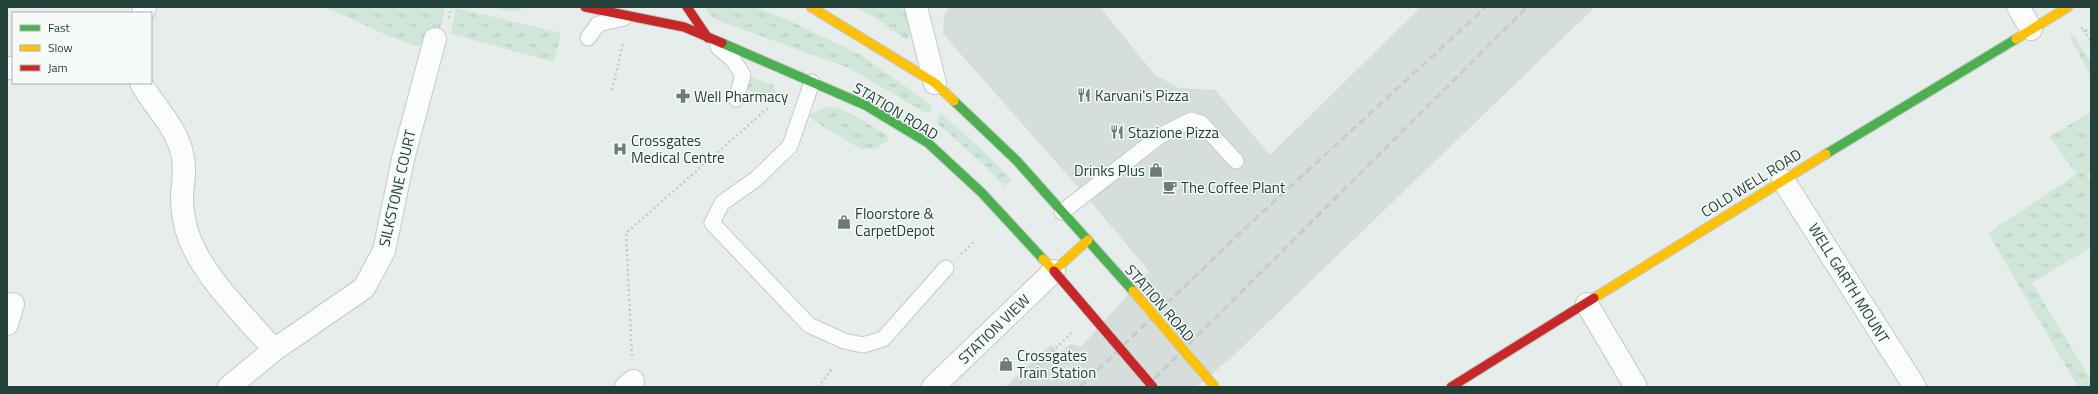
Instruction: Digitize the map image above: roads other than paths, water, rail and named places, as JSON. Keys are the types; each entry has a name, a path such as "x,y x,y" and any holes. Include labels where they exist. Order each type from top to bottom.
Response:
{"main road":[{"name":"STATION ROAD","path":"585,7 640,13 684,27 865,105 928,143 982,193 1054,271 1153,387"},
{"path":"688,7 708,38"},
{"name":"STATION ROAD","path":"811,7 935,83 1017,161 1133,291 1215,387"},
{"name":"COLD WELL ROAD","path":"1452,387 1587,304 1783,180 2068,7"},
{"path":"1054,271 1088,240"}],"street":[{"path":"916,7 935,83"},
{"path":"2018,7 2031,29"},
{"name":"SILKSTONE COURT","path":"229,387 274,350 364,288 384,250 403,159 434,39"},
{"path":"142,84 150,100 175,133 182,153 185,174 182,196 184,217 189,237 197,256 209,273 274,350"},
{"name":"WELL GARTH MOUNT","path":"1783,180 1914,387"},
{"name":"STATION VIEW","path":"933,387 1054,271"},
{"path":"1587,304 1636,387"}],"lane":[{"path":"588,38 598,24 640,13"},
{"path":"708,38 733,60 743,75 736,98"},
{"path":"812,82 790,146 756,179 722,202 712,223 809,325 844,341 863,345 883,339 946,268"},
{"path":"1062,212 1160,136 1191,120 1201,123 1236,161"}],"railway":[{"path":"1080,387 1242,231 1486,7"},
{"path":"1146,387 1527,7"}],"place":[{"name":"Karvani's Pizza","path":"1084,95"},
{"name":"Well Pharmacy","path":"683,96"},
{"name":"Stazione Pizza","path":"1117,132"},
{"name":"Crossgates Medical Centre","path":"620,149"},
{"name":"Drinks Plus","path":"1156,170"},
{"name":"The Coffee Plant","path":"1170,187"},
{"name":"Floorstore & CarpetDepot","path":"844,222"},
{"name":"Crossgates Train Station","path":"1006,364"}]}
